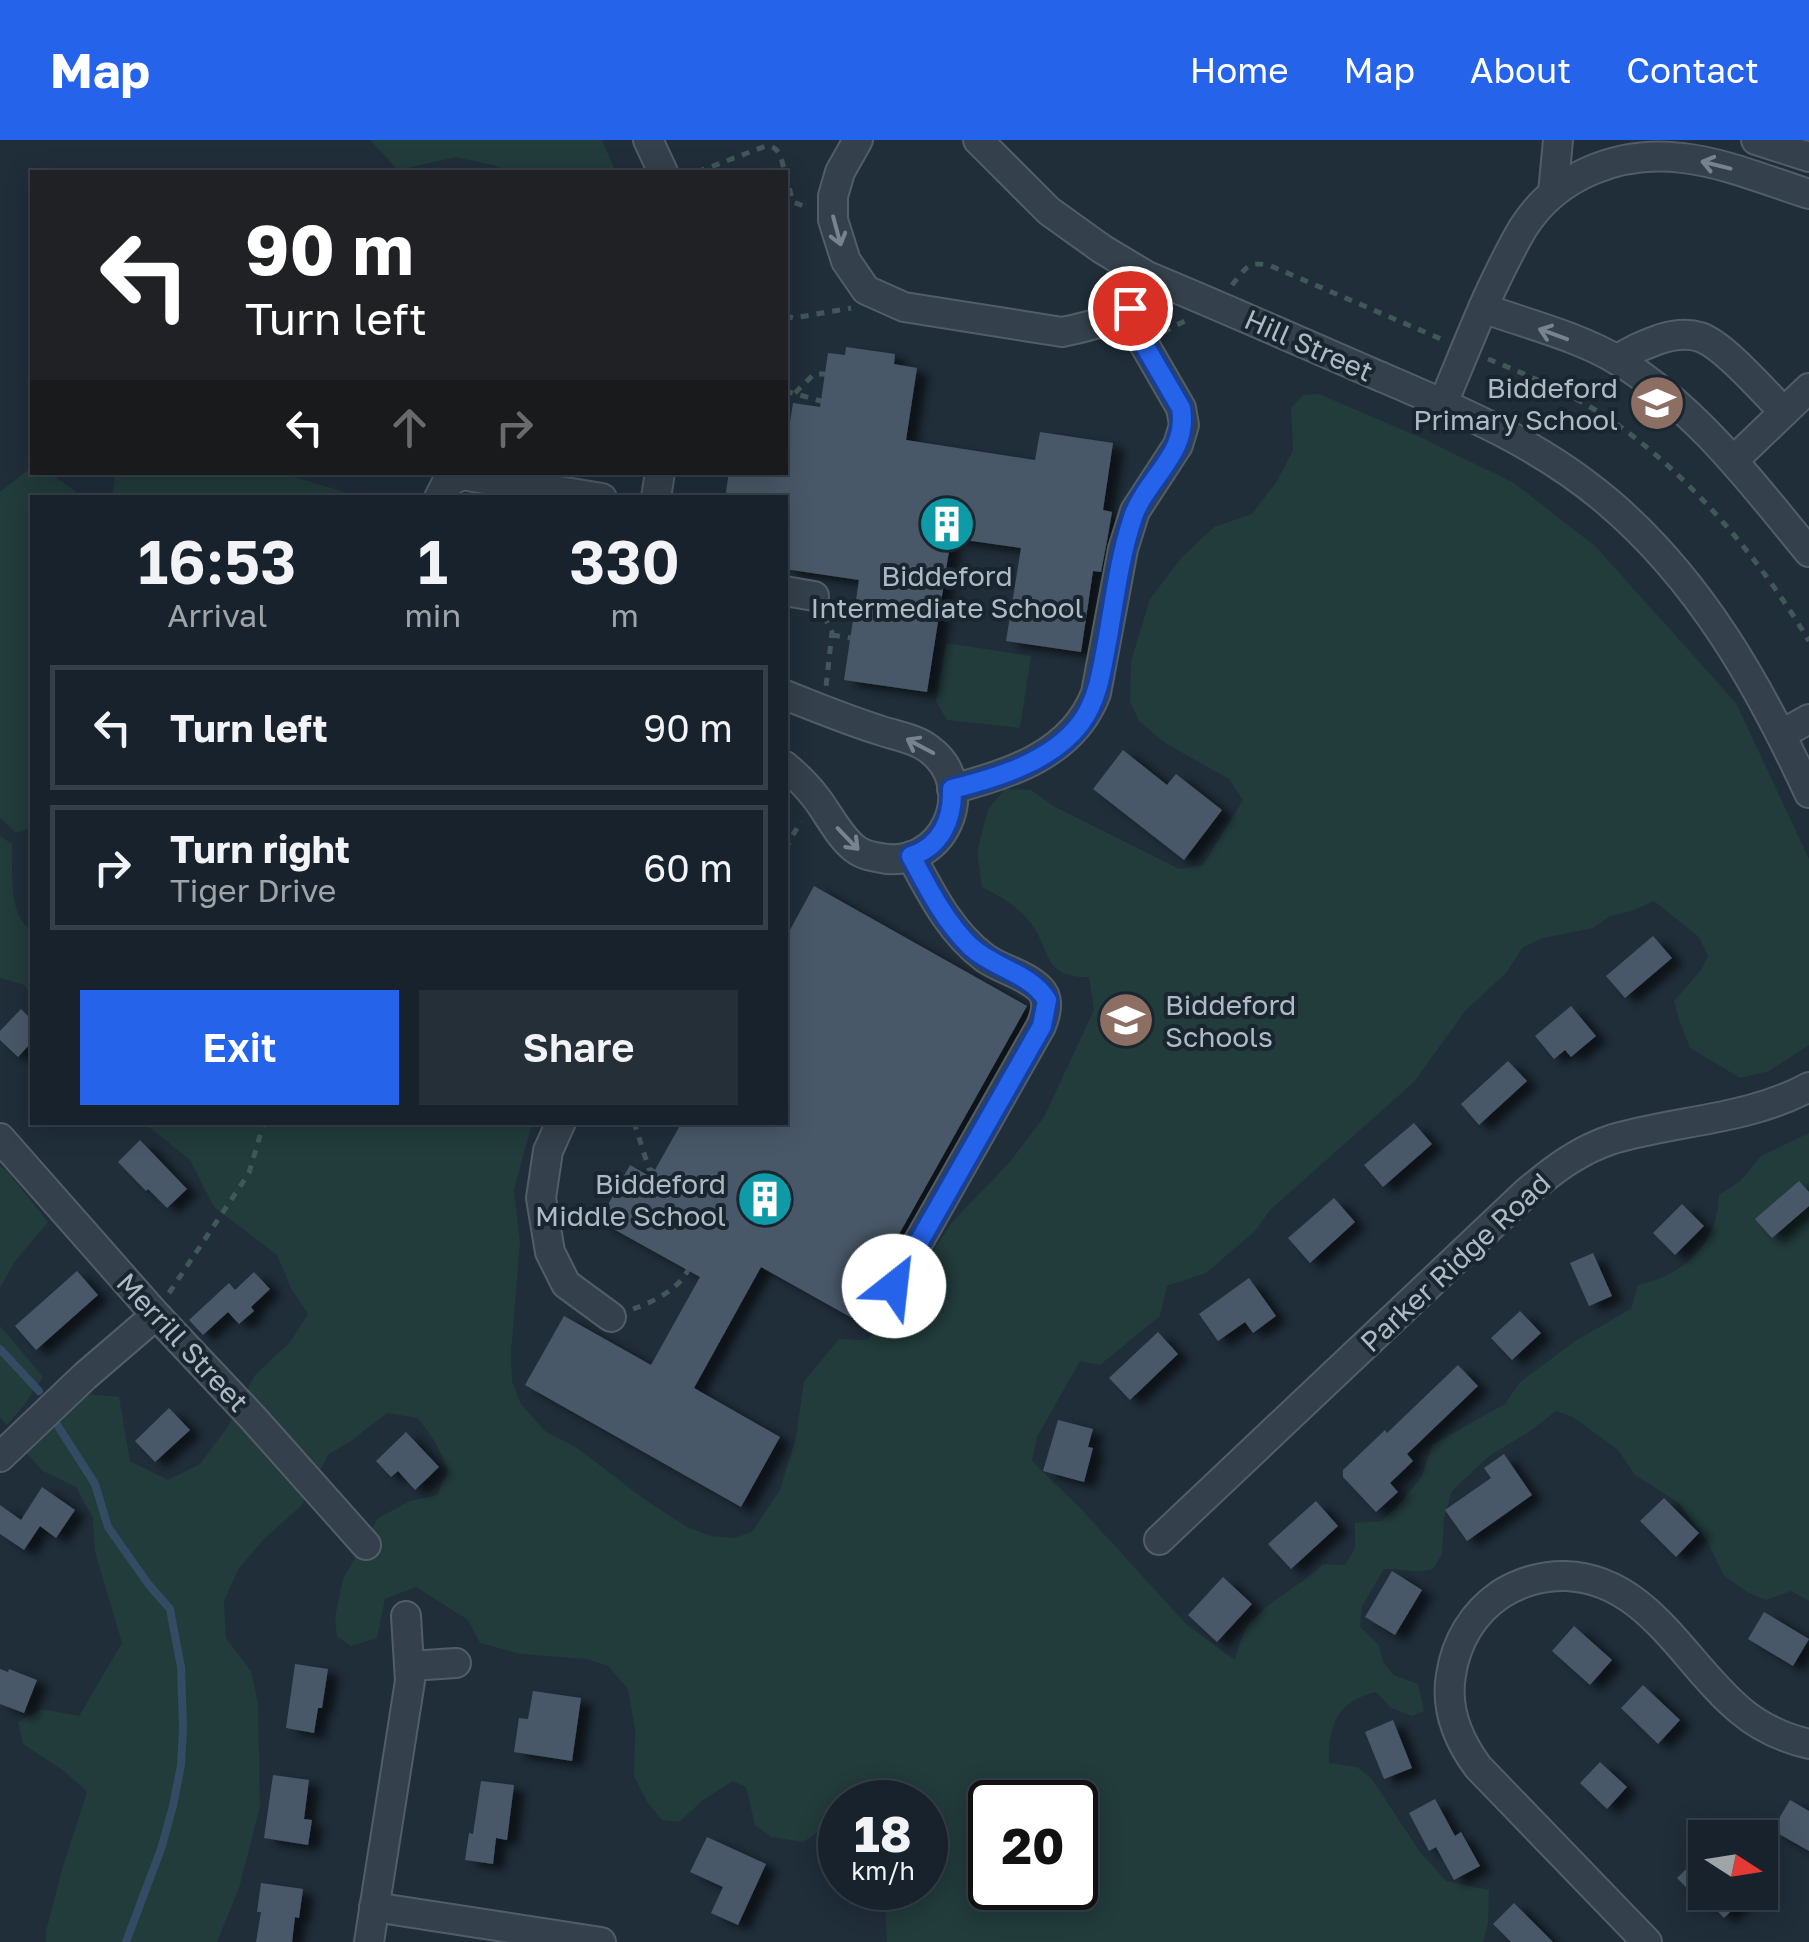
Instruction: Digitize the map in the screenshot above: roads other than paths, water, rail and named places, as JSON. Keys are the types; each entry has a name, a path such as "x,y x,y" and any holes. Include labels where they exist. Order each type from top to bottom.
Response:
{"street":[{"path":"648,140 662,170"},
{"path":"858,140 832,196 833,220 846,261 866,290 904,307 1062,332 1125,312 1147,276"},
{"name":"Hill Street","path":"978,140 1049,211 1147,276 1484,422 1551,459 1607,501 1676,571 1720,628 1782,734 1809,792"},
{"path":"1554,192 1558,140"},
{"path":"1756,140 1809,157"},
{"path":"1443,404 1483,308 1525,225 1554,192 1578,175 1629,159 1682,158 1809,194"},
{"path":"1483,308 1592,348 1642,377 1734,460 1809,552"},
{"path":"952,789 1032,761 1064,741 1087,714 1096,693 1123,549 1135,511 1178,445 1184,425 1181,408 1125,312"},
{"path":"1617,360 1631,350 1672,336 1688,334 1701,338 1724,353 1784,412"},
{"path":"1734,460 1809,388"},
{"path":"440,495 446,484 462,475 584,495"},
{"path":"788,592 814,596"},
{"path":"788,695 917,741 940,758 950,777 951,812 940,837 930,848 887,860 855,849 788,769"},
{"path":"1782,734 1809,718"},
{"path":"894,1286 1042,1026 1047,1000 1040,990 971,946 936,903 911,856"},
{"name":"Parker Ridge Road","path":"1159,1540 1512,1206 1568,1160 1613,1139 1758,1108 1809,1088"},
{"path":"560,1125 548,1151 541,1198 550,1252 566,1284 611,1318"},
{"name":"Merrill Street","path":"0,1138 366,1545"},
{"path":"0,1457 156,1314"},
{"path":"1647,1942 1478,1767 1458,1736 1449,1700 1450,1682 1458,1646 1478,1615 1506,1591 1540,1578 1578,1576 1597,1580 1647,1610 1700,1672 1743,1713 1770,1730 1809,1744"},
{"path":"369,1942 407,1707 410,1666 406,1616"},
{"path":"410,1666 456,1663"},
{"path":"374,1907 601,1942"}],"waterway":[{"path":"0,1349 39,1391"},
{"path":"56,1423 95,1484 108,1527 170,1609 181,1667 181,1765 173,1806 126,1942"}],"place":[{"name":"Biddeford Primary School","path":"1657,403"},
{"name":"Biddeford Intermediate School","path":"947,524"},
{"name":"Biddeford Schools","path":"1126,1020"},
{"name":"Biddeford Middle School","path":"765,1199"}]}
